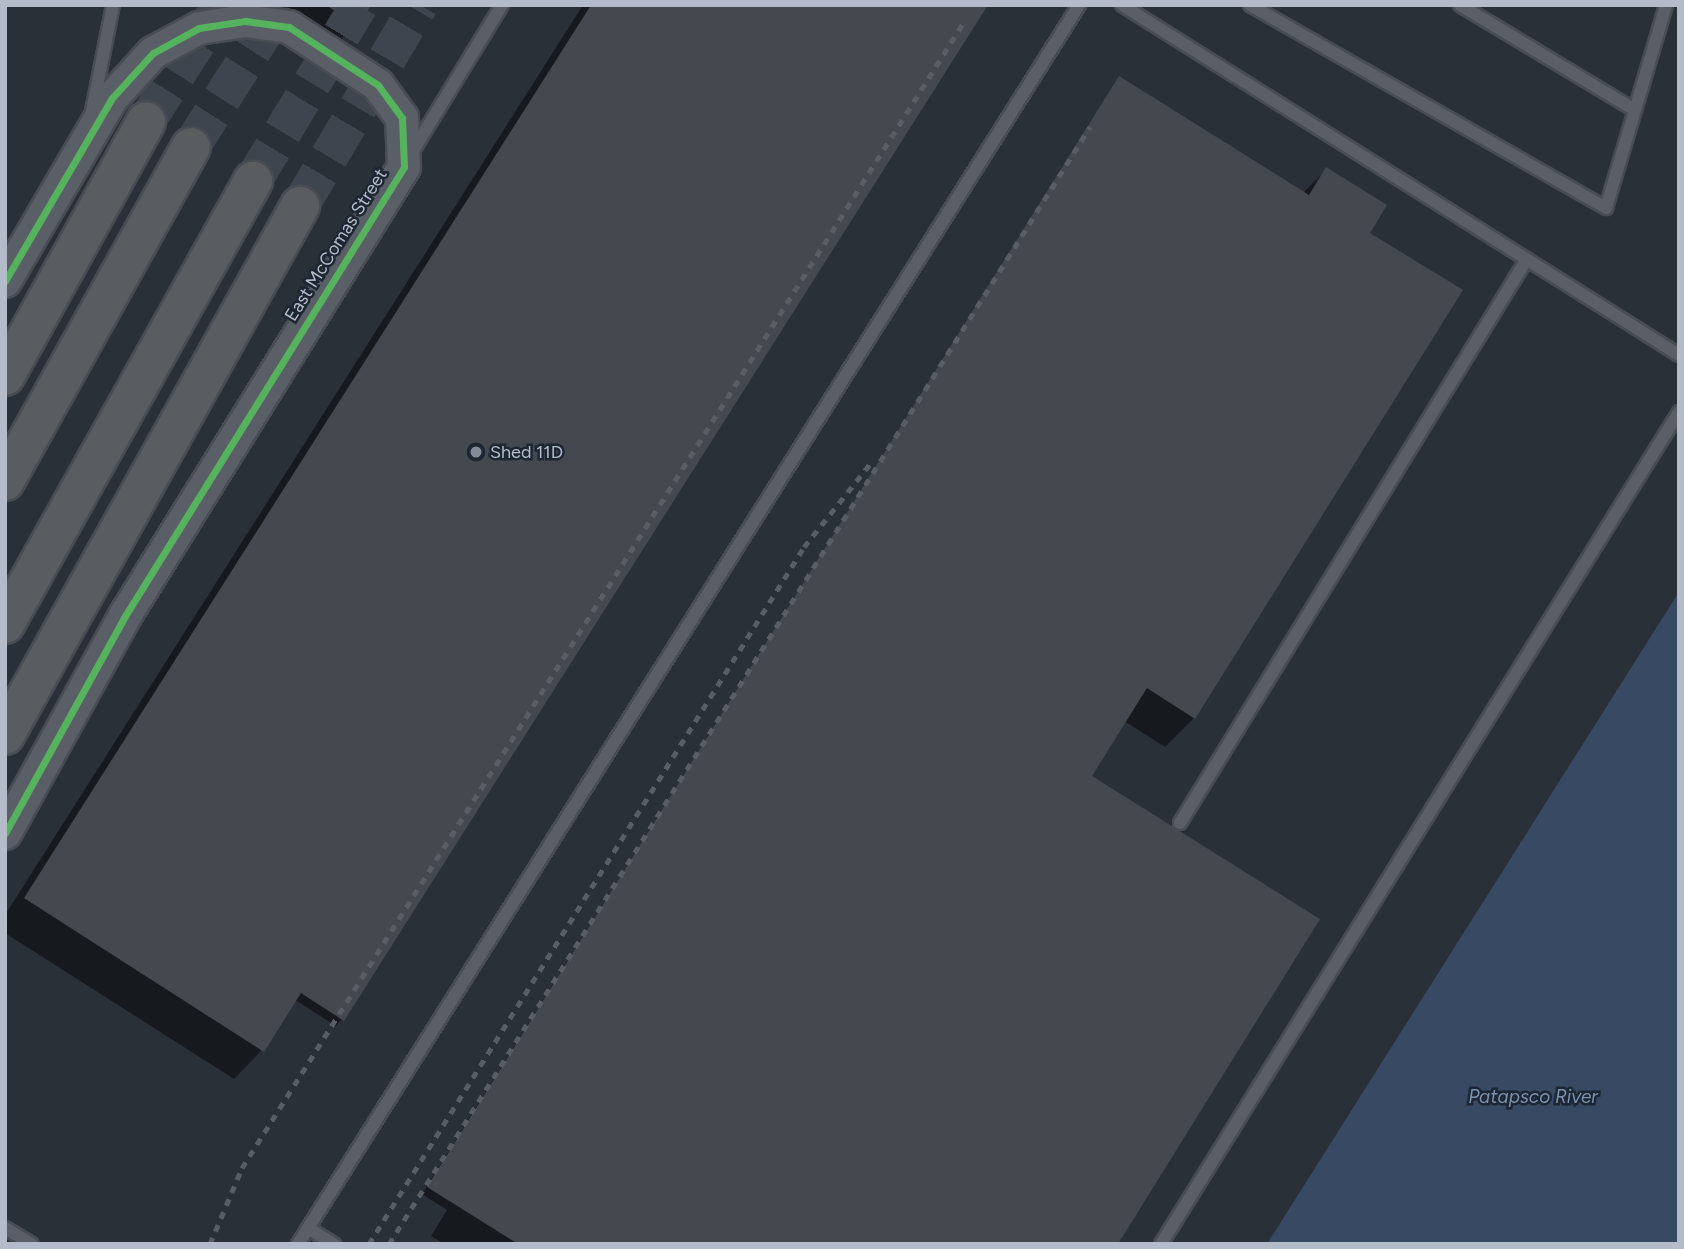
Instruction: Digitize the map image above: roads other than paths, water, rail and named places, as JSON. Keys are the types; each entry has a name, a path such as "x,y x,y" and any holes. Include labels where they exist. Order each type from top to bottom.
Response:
{"highway":[{"path":"5,376 146,122"},
{"path":"5,481 191,147"},
{"path":"5,624 253,181"},
{"path":"5,735 300,206"}],"street":[{"name":"East McComas Street","path":"5,281 87,138 153,53 199,29 266,21 328,47 378,85 402,118 404,167 125,616 5,832"}],"lane":[{"path":"87,138 113,5"},
{"path":"404,167 502,5"},
{"path":"298,1244 1079,5"},
{"path":"1122,5 1679,355"},
{"path":"1250,5 1606,208 1666,5"},
{"path":"1460,5 1635,110"},
{"path":"1180,823 1527,259"},
{"path":"1161,1244 1679,412"},
{"path":"5,1228 32,1244"},
{"path":"308,1228 334,1244"}],"water":[{"name":"Patapsco River","path":"1679,592 1679,1244 1267,1244"}],"tunnel":[{"path":"146,122 221,5"},
{"path":"191,147 281,5"},
{"path":"253,181 359,5"},
{"path":"300,206 419,5"}],"railway":[{"path":"210,1244 242,1168 964,22"},
{"path":"389,1244 1090,127"},
{"path":"369,1244 804,547 874,459"}],"place":[{"name":"Shed 11D","path":"476,452"}]}
